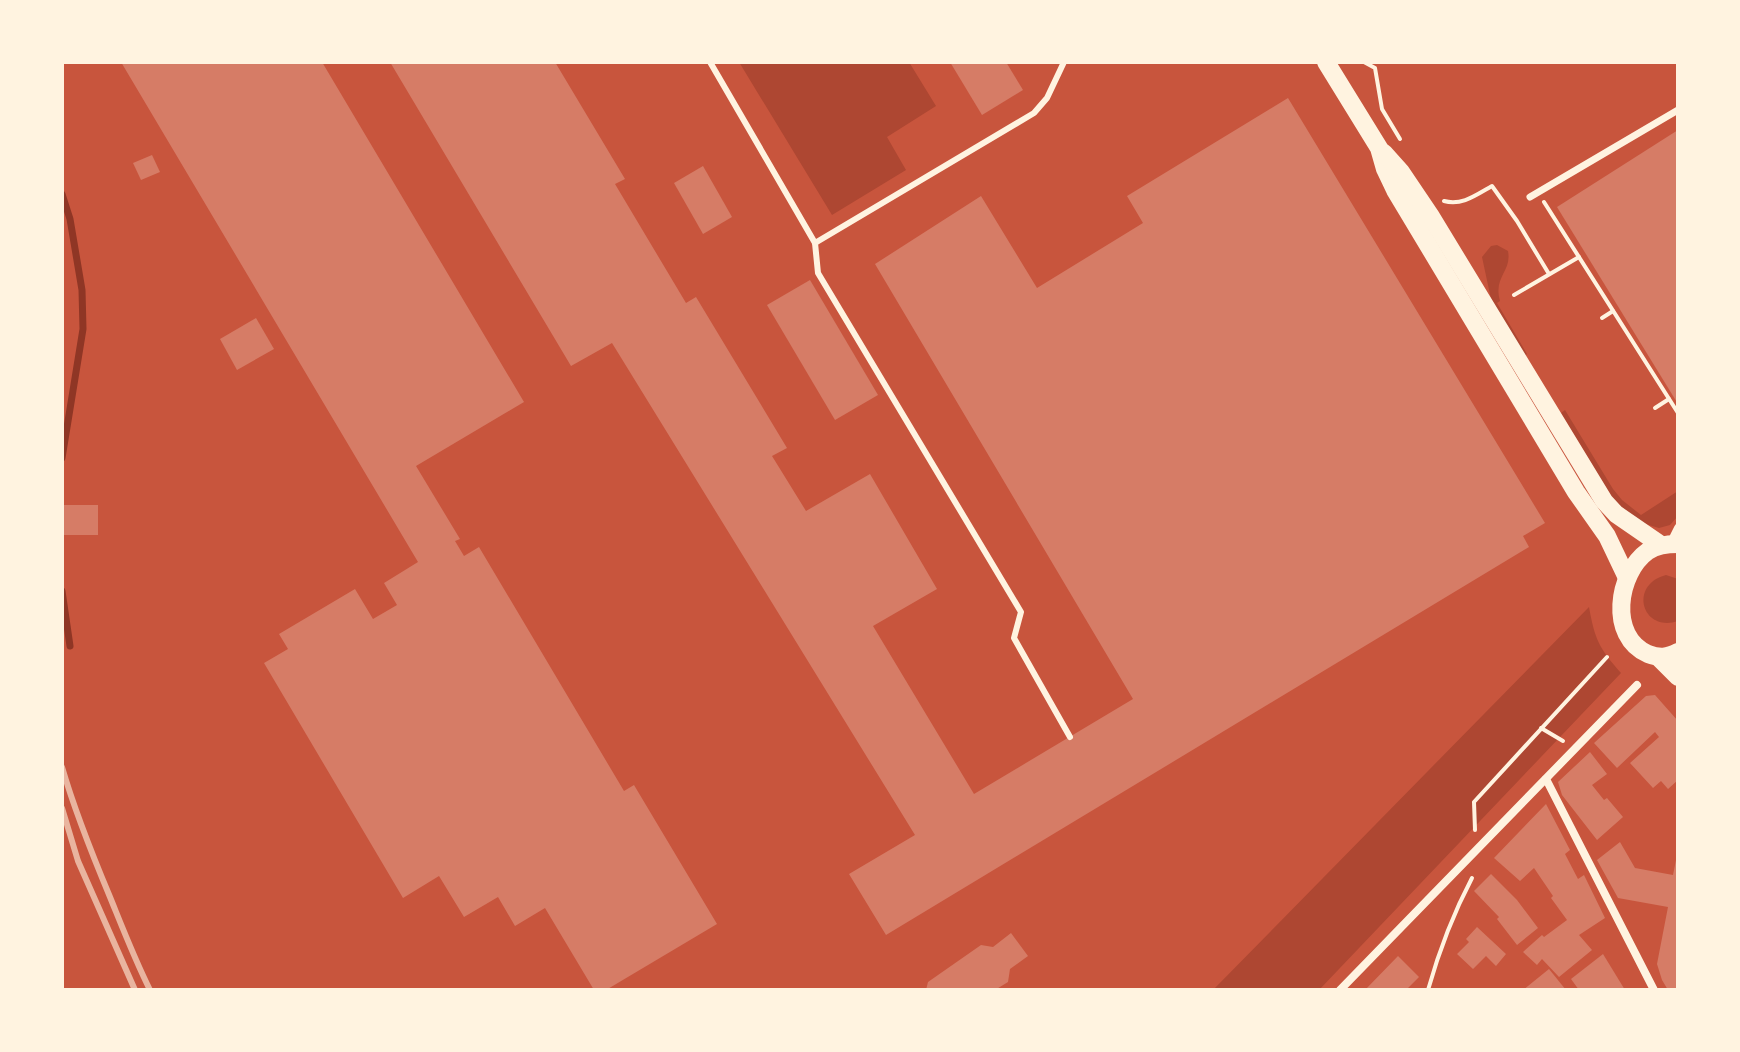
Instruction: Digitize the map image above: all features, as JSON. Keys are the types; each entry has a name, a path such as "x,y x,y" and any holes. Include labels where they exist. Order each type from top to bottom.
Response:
{"main road":[{"path":"1326,62 1379,148 1401,172 1430,215 1604,501 1616,514 1672,540"},
{"path":"1379,148 1390,182 1576,492 1607,536 1627,578"},
{"path":"1672,540 1639,559 1627,578 1621,604 1622,620 1631,642 1658,657 1678,677"},
{"path":"1658,657 1678,652"}],"street":[{"path":"1534,194 1678,110"},
{"path":"1340,990 1637,685"},
{"path":"1546,779 1654,990"}],"lane":[{"path":"710,62 815,243 818,273 1021,612 1014,638 1070,737"},
{"path":"815,243 1034,113 1047,98 1064,62"}],"path":[{"path":"1364,62 1375,68 1382,109 1404,146"},
{"path":"1442,201 1464,202 1492,186 1549,274"},
{"path":"1534,194 1579,257 1678,413"},
{"path":"1514,295 1579,257"},
{"path":"1602,318 1613,311"},
{"path":"1655,408 1669,399"},
{"path":"1475,829 1474,802 1607,657"},
{"path":"1541,728 1562,740"},
{"path":"1428,990 1457,906 1477,868"}],"shaded area":[{"path":"739,62 909,62 936,106 887,137 906,170 832,215"},
{"path":"1497,245 1508,251 1509,258 1499,286 1500,301 1497,303 1527,354 1525,356 1491,299 1482,257 1491,246"},
{"path":"1565,410 1613,489 1641,515 1678,491 1678,516 1670,525 1659,528 1642,523 1614,501 1561,413"},
{"path":"1666,575 1678,579 1678,621 1666,623 1648,614 1644,597 1654,580"},
{"path":"1589,607 1599,643 1621,673 1319,990 1213,990"}],"building":[{"path":"121,62 322,62 524,402 416,466 460,539 455,541 464,556 479,547 624,791 634,785 717,924 606,990 594,990 545,908 515,926 498,897 464,917 439,876 403,898 264,663 288,649 279,634 355,589 373,619 397,605 384,583 418,562"},
{"path":"390,62 555,62 625,179 615,184 686,303 696,297 787,448 772,456 806,511 870,474 937,589 873,626 974,794 1133,699 875,264 981,196 1037,288 1143,223 1127,196 1288,98 1545,523 1523,536 1529,547 886,935 849,874 915,835 612,343 571,366"},
{"path":"950,62 1006,62 1023,90 982,115"},
{"path":"1678,130 1678,404 1557,207"},
{"path":"152,155 160,172 141,180 133,163"},
{"path":"703,166 732,217 703,234 674,183"},
{"path":"810,280 878,395 835,420 767,305"},
{"path":"256,318 274,349 237,370 220,339"},
{"path":"63,505 98,505 98,535 63,535"},
{"path":"1655,695 1678,721 1678,780 1668,789 1661,781 1653,788 1630,763 1659,737 1655,732 1617,768 1594,743 1646,696"},
{"path":"1590,752 1607,774 1592,785 1623,817 1597,840 1562,795 1558,782"},
{"path":"1546,804 1570,850 1565,854 1578,879 1584,875 1605,918 1579,935 1592,950 1559,977 1542,959 1537,965 1523,952 1542,935 1544,937 1567,920 1534,868 1520,881 1494,858"},
{"path":"1620,842 1635,868 1673,875 1678,855 1678,990 1668,990 1657,964 1668,907 1618,898 1597,860"},
{"path":"1491,874 1517,900 1538,928 1517,945 1497,919 1499,917 1474,891"},
{"path":"1477,927 1506,954 1496,966 1486,956 1473,969 1457,954 1469,942 1466,939"},
{"path":"1011,933 1028,956 1010,969 1008,982 995,990 926,990 928,982 981,945 993,947"},
{"path":"1603,954 1625,990 1579,990 1571,979"},
{"path":"1398,956 1419,977 1408,988 1410,990 1365,990"},
{"path":"1549,969 1566,990 1523,990"}],"waterway":[{"path":"62,194 70,219 82,290 83,329 62,458"},
{"path":"62,591 70,646"}],"railway":[{"path":"62,767 90,849 150,990"},
{"path":"62,808 78,861 135,990"}]}
